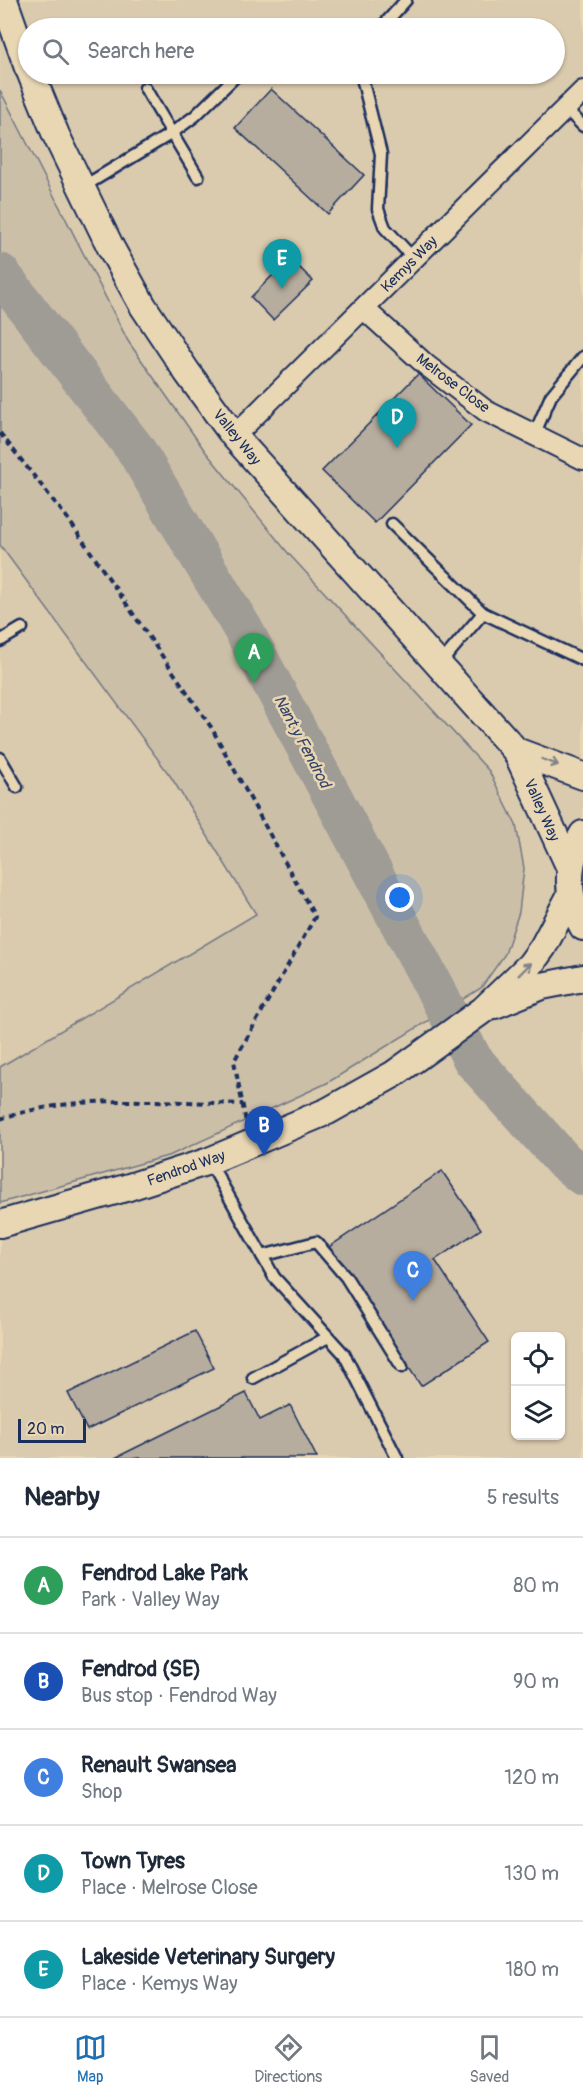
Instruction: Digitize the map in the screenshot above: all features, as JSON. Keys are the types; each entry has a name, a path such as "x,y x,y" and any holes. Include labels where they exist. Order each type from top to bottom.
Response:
{"street":[{"path":"4,0 18,40"},
{"name":"Valley Way","path":"35,84 81,188 143,306 234,436 516,751 570,868"},
{"name":"Kemys Way","path":"234,436 583,90"},
{"name":"Melrose Close","path":"364,309 426,365 486,411 583,459"},
{"name":"Valley Way","path":"516,751 583,776"},
{"path":"583,834 570,868 570,896 583,927"},
{"name":"Fendrod Way","path":"0,1224 209,1161 328,1111 394,1074 483,1010 530,965 543,947 570,896"},
{"name":"Fendrod Way","path":"483,1010 542,986 583,978"}],"lane":[{"path":"390,18 406,0"},
{"path":"81,188 172,134 195,116 228,84"},
{"path":"364,84 381,154 378,209 385,228 414,259"},
{"path":"145,88 198,177"},
{"path":"565,108 583,126"},
{"path":"534,435 551,396 583,357"},
{"path":"392,524 483,613 583,660"},
{"path":"438,665 483,613"},
{"path":"0,641 22,628"},
{"path":"0,758 18,788"},
{"path":"209,1161 274,1277 344,1354 397,1458"},
{"path":"262,1256 316,1242 346,1277 402,1367"},
{"path":"253,1378 328,1337"}],"path":[{"path":"0,433 68,519 211,727 315,917 234,1061 250,1144"},
{"path":"0,1119 30,1109 76,1103 148,1101 243,1104"}],"shaded area":[{"path":"0,0 583,0 583,1458 0,1458"},
{"path":"0,90 128,341 205,451 288,553 489,771 516,825 524,868 519,912 505,954 481,988 327,1083 171,1155 0,1203 0,1067 256,914 171,777 0,545"}],"building":[{"path":"271,89 364,175 328,214 235,128"},
{"path":"290,258 313,281 273,320 251,297"},
{"path":"418,374 471,425 375,523 322,471"},
{"path":"442,1171 481,1229 435,1260 489,1342 421,1386 329,1247"},
{"path":"195,1331 214,1368 87,1430 68,1393"},
{"path":"246,1393 260,1420 290,1405 317,1458 115,1458"}],"waterway":[{"name":"Nant y Fendrod","path":"0,273 136,450 244,631 473,1060 563,1160 583,1176"}],"place":[{"name":"Lakeside Veterinary Surgery","path":"282,289"},
{"name":"Town Tyres","path":"397,448"},
{"name":"Fendrod Lake Park","path":"254,683"},
{"name":"Fendrod (SE)","path":"264,1156"},
{"name":"Renault Swansea","path":"413,1301"}]}
